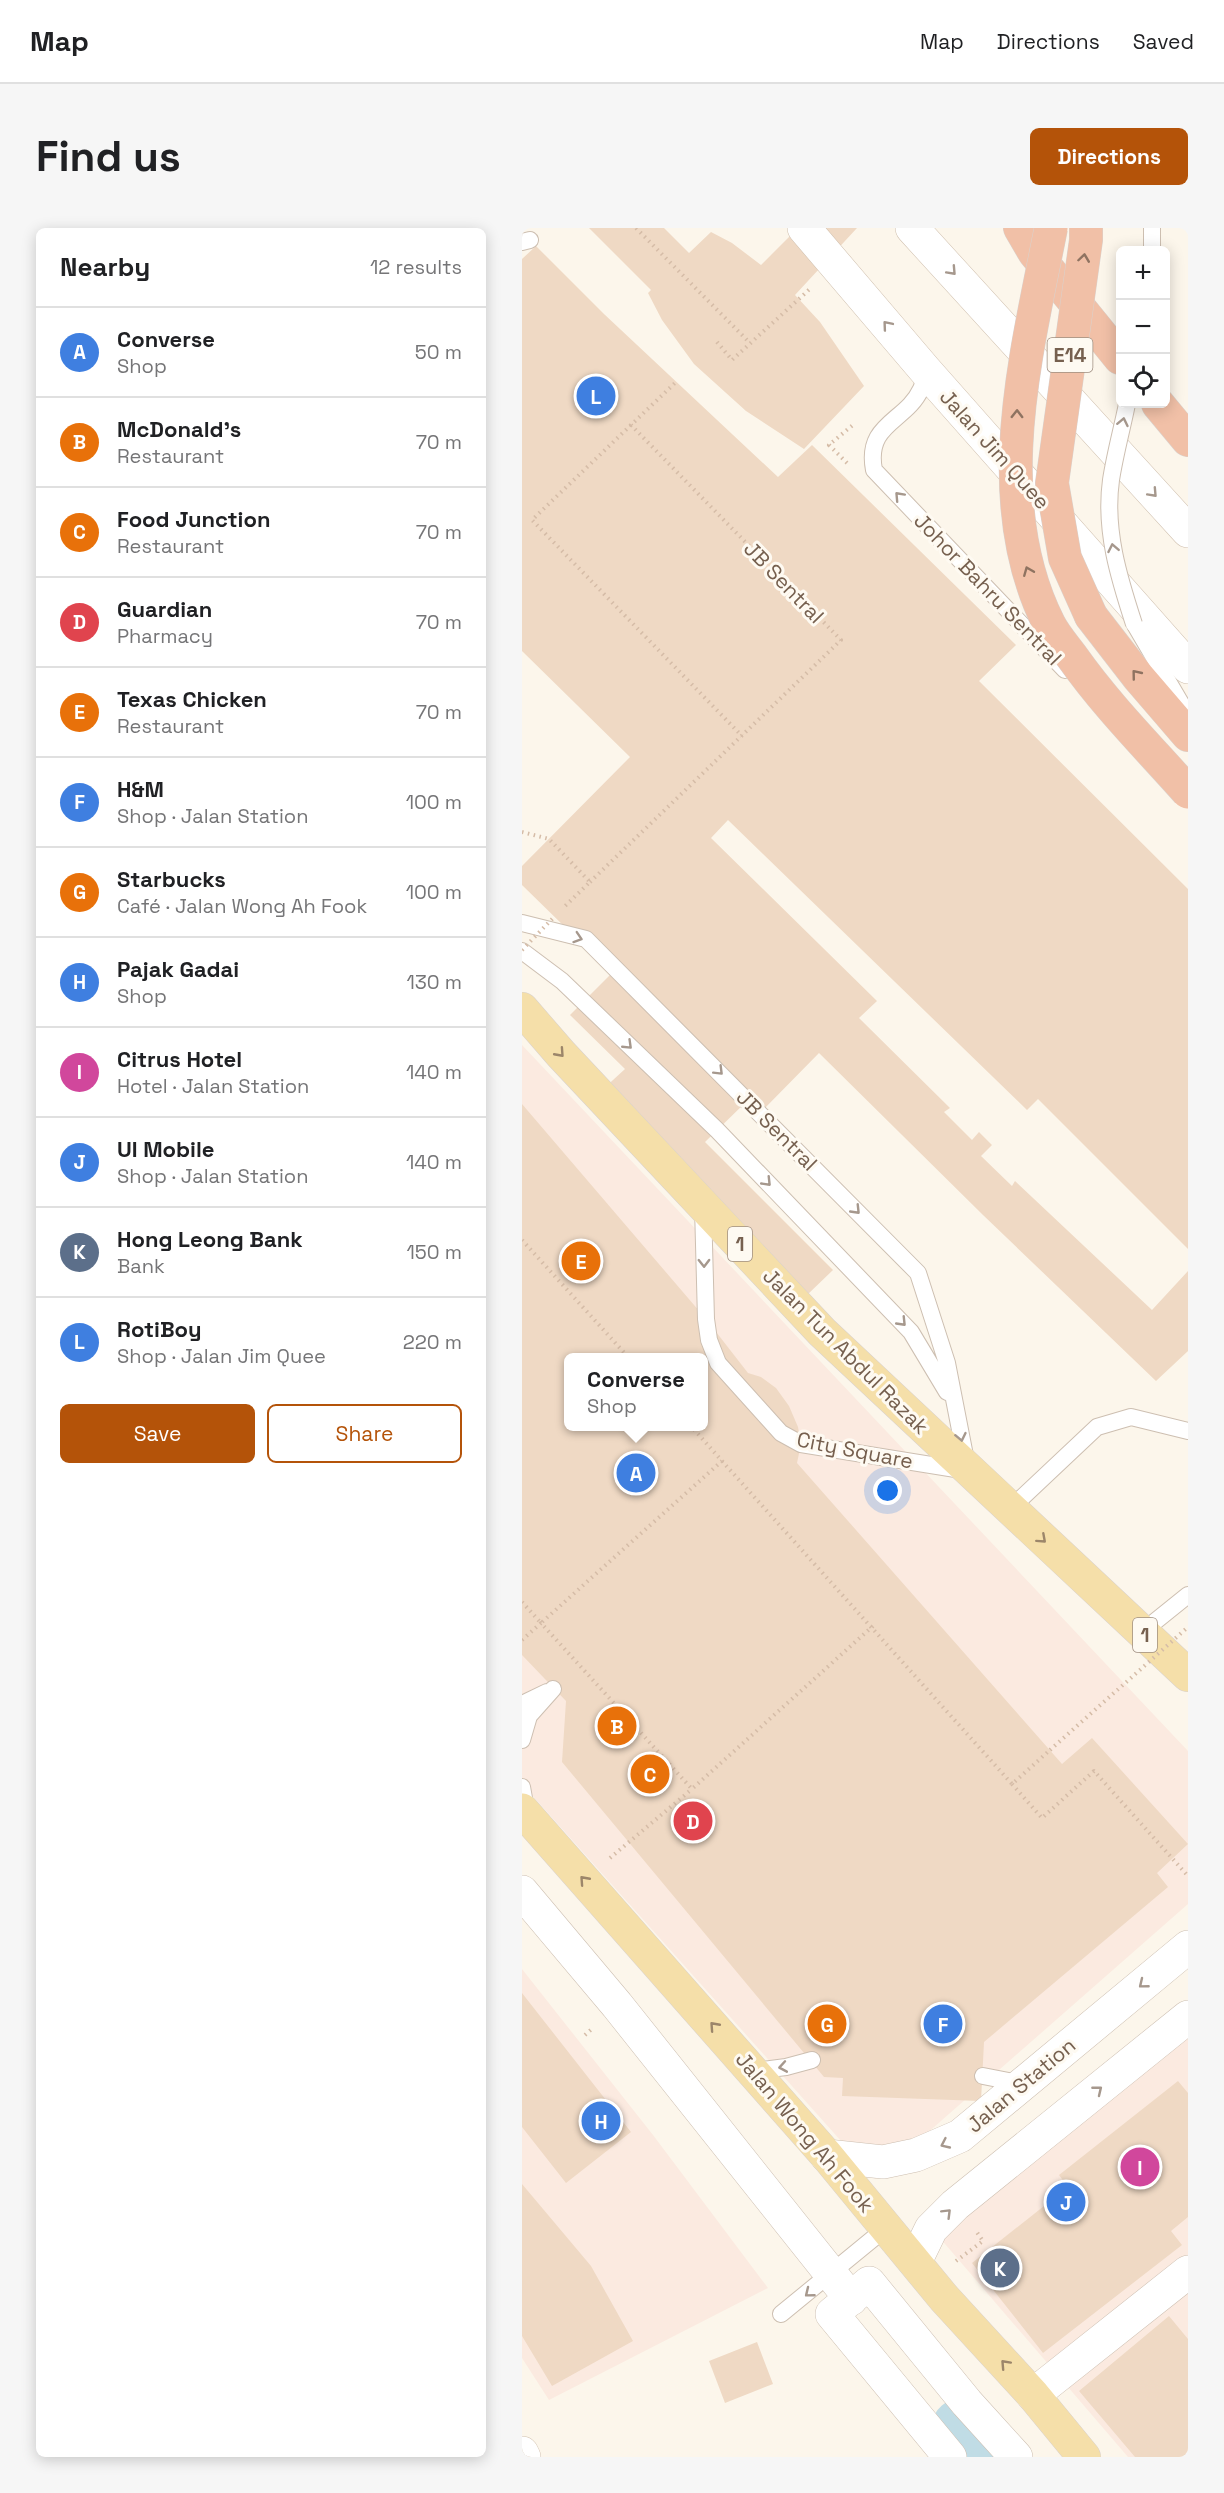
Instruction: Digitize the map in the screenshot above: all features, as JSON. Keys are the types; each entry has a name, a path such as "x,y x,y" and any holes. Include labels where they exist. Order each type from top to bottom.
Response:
{"highway":[{"name":"E14","path":"1020,228 1034,252 1117,354"},
{"name":"E14","path":"1051,228 1018,401 1017,473 1023,559 1049,626 1095,688 1188,791"},
{"name":"E14","path":"1086,228 1052,483 1065,558 1092,616 1138,678 1188,735"},
{"path":"1161,408 1188,440"}],"main road":[{"name":"Jalan Tun Abdul Razak","path":"522,1009 822,1332 1188,1675"},
{"name":"Jalan Wong Ah Fook","path":"524,1804 827,2156 944,2298 1033,2394 1084,2457"}],"street":[{"name":"Jalan Jim Quee","path":"804,228 925,370 1188,667"},
{"path":"912,228 1188,531"},
{"path":"522,1892 617,2005 841,2286"},
{"name":"Jalan Station","path":"827,2156 883,2162 927,2152 960,2136 1188,1947"},
{"path":"915,2262 931,2229 955,2205 1188,2017"},
{"path":"1033,2394 1186,2277"},
{"path":"841,2286 870,2283 967,2403 1017,2457"},
{"path":"841,2286 832,2314 950,2457"}],"lane":[{"path":"1152,228 1152,246"},
{"name":"Johor Bahru Sentral","path":"925,370 922,388 916,398 877,435 872,456 874,470 1040,645 1188,791"},
{"path":"1126,408 1111,482 1111,535 1118,575 1134,624 1188,715"},
{"name":"JB Sentral","path":"522,923 586,939 918,1273 947,1363 968,1471"},
{"name":"JB Sentral","path":"522,950 562,981 717,1130 911,1332 954,1403"},
{"name":"City Square","path":"703,1204 706,1319 709,1340 718,1363 781,1433 801,1444 968,1471"},
{"path":"1010,1509 1097,1427 1131,1417 1188,1431"},
{"path":"1142,1632 1188,1595"},
{"path":"522,1704 553,1689 529,1716 522,1740"},
{"path":"753,2071 786,2067 812,2060"},
{"path":"983,2076 1025,2084"},
{"path":"781,2314 841,2286 886,2228"}],"path":[{"path":"636,228 750,343"},
{"path":"717,342 732,360 837,265"},
{"path":"676,382 532,520 742,736"},
{"name":"JB Sentral","path":"522,950 554,916 841,640 631,425"},
{"path":"522,832 549,839 590,882"},
{"path":"522,1240 624,1353"},
{"path":"522,1248 526,1245"},
{"path":"695,1431 873,1626 1042,1818 1094,1771 1188,1876"},
{"path":"522,1640 722,1461"},
{"path":"522,1602 692,1789"},
{"path":"629,1842 692,1789 873,1626"},
{"path":"1012,1784 1188,1626"}],"shaded area":[{"path":"522,1045 1188,1751 1188,1904 875,2179 522,1784"},
{"path":"522,1969 653,2135 768,2288 549,2400 522,2358"},
{"path":"1188,2023 1188,2457 1128,2457 927,2223"}],"building":[{"path":"589,228 664,228 689,253 711,232 732,243 761,265 798,228 857,228 795,295 820,322 864,386 804,449 746,411 694,364 662,320 648,293 651,290"},
{"path":"536,246 604,314 778,477 812,445 1016,645 979,681 1188,889 1188,1249 1038,1099 1027,1110 728,820 711,838 877,1001 859,1018 950,1108 944,1112 972,1140 979,1132 992,1145 981,1156 1012,1186 1015,1181 1152,1310 1188,1271 1188,1351 1156,1381 819,1053 760,1113 747,1101 705,1142 833,1270 806,1296 601,1091 625,1069 570,1015 612,973 522,885 522,866 630,757 522,651 522,259"},
{"path":"522,1104 706,1319 748,1373 761,1377 776,1388 789,1406 798,1427 801,1444 797,1463 1062,1764 1092,1738 1188,1844 1157,1873 1168,1887 984,2042 981,2101 842,2096 843,2078 824,2077 562,1762 566,1701 522,1655"},
{"path":"522,1993 631,2132 566,2183 522,2127"},
{"path":"1178,2081 1188,2093 1188,2217 1171,2231 1182,2245 1043,2353 972,2263 1068,2187 1059,2175"},
{"path":"522,2184 591,2266 633,2341 552,2386 522,2336"},
{"path":"1169,2316 1188,2339 1188,2457 1135,2457 1079,2391"},
{"path":"757,2342 773,2384 725,2403 709,2361"}],"waterway":[{"path":"962,2429 986,2457"}],"place":[{"name":"RotiBoy","path":"596,396"},
{"name":"Texas Chicken","path":"581,1261"},
{"name":"Converse","path":"636,1473"},
{"name":"McDonald's","path":"617,1726"},
{"name":"Food Junction","path":"650,1774"},
{"name":"Guardian","path":"693,1821"},
{"name":"Starbucks","path":"827,2024"},
{"name":"H&M","path":"943,2024"},
{"name":"Pajak Gadai","path":"601,2121"},
{"name":"Citrus Hotel","path":"1140,2167"},
{"name":"UI Mobile","path":"1066,2202"},
{"name":"Hong Leong Bank","path":"1000,2268"}]}
